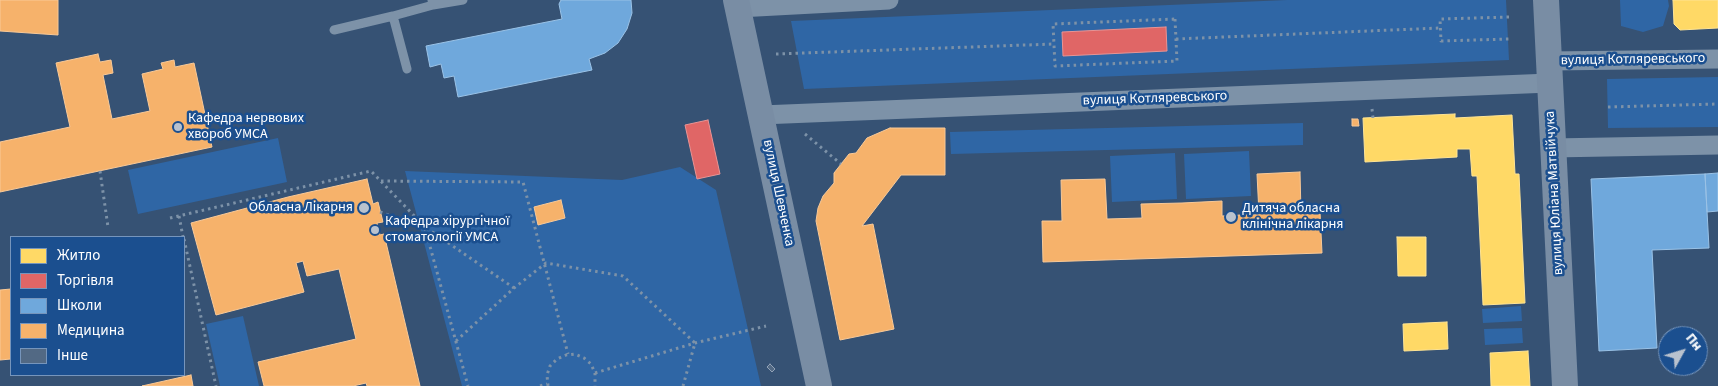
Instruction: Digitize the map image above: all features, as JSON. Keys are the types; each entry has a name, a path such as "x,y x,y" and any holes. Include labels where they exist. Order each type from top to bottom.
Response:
{"street":[{"path":"737,4 889,0"},
{"name":"вулиця Юліана Матвійчука","path":"1546,0 1565,386"},
{"name":"вулиця Шевченка","path":"737,4 819,386"},
{"name":"вулиця Котляревського","path":"761,115 1549,72 1718,59"},
{"path":"1552,148 1718,145"}],"lane":[{"path":"334,30 393,16 432,2 464,0"},
{"path":"393,16 407,69"}],"path":[{"path":"1509,17 1440,19 1440,28 1441,41 1510,39"},
{"path":"1175,19 1176,39 1177,61 1055,66 1053,24 1175,19"},
{"path":"1176,39 1440,28"},
{"path":"776,54 1054,44"},
{"path":"1608,107 1718,104"},
{"path":"1372,108 1373,118"},
{"path":"801,130 841,164"},
{"path":"100,171 108,227"},
{"path":"170,218 372,171 425,227 514,288"},
{"path":"380,181 524,182 568,354"},
{"path":"380,212 425,227"},
{"path":"179,216 184,236"},
{"path":"425,227 468,386"},
{"path":"185,243 216,386"},
{"path":"456,341 514,288 546,263 624,276 695,343"},
{"path":"595,373 695,343 766,326"},
{"path":"683,386 695,343"},
{"path":"540,386 548,385 547,374 550,366 557,359 568,354 575,354 591,364 595,373 595,386"}],"shaded area":[{"path":"1287,0 1506,0 1509,60 804,89 791,21"},
{"path":"1620,0 1668,0 1669,6 1663,26 1643,32 1621,26"},
{"path":"1718,77 1718,127 1608,128 1607,79"},
{"path":"1303,123 1303,145 951,154 950,132"},
{"path":"278,138 287,182 138,214 128,170"},
{"path":"1249,151 1251,196 1186,199 1184,154"},
{"path":"1175,153 1177,199 1112,202 1110,156"},
{"path":"680,167 716,190 761,386 462,386 405,171 622,180"},
{"path":"1521,306 1522,321 1483,323 1482,309"},
{"path":"243,316 259,386 220,386 206,324"},
{"path":"1522,328 1523,343 1485,345 1484,329"}],"building: Житло":[{"path":"1673,0 1718,0 1718,28 1680,30 1674,24"},
{"path":"1455,114 1455,118 1512,115 1515,174 1519,174 1525,303 1483,305 1477,176 1472,176 1470,149 1457,149 1457,157 1365,162 1363,118"},
{"path":"1397,237 1426,237 1426,276 1398,276"},
{"path":"1447,322 1448,349 1404,351 1403,324"},
{"path":"1528,351 1530,386 1491,386 1490,353"}],"building: Торгівля":[{"path":"1166,27 1167,51 1063,56 1062,32"},
{"path":"708,120 720,174 697,179 685,125"}],"building: Школи":[{"path":"561,0 631,0 632,13 627,29 618,43 605,53 589,59 592,70 458,97 454,76 444,78 441,64 430,67 426,46 562,19 559,4"},
{"path":"1718,173 1718,211 1707,212 1705,174"},
{"path":"1705,174 1709,248 1652,250 1657,348 1599,351 1591,179"}],"building: Медицина":[{"path":"0,0 58,0 58,35 0,31"},
{"path":"98,54 100,62 111,60 113,73 103,75 112,119 150,111 142,74 163,69 161,63 174,60 175,67 194,63 212,147 0,192 0,142 70,127 56,63"},
{"path":"1352,119 1358,119 1359,126 1352,126"},
{"path":"890,128 945,128 945,175 901,175 862,226 873,224 894,329 840,340 816,221 818,208 823,196 834,183 834,173 849,154 856,153 867,138"},
{"name":"Дитяча обласна клінічна лікарня","path":"1300,172 1301,213 1320,212 1322,253 1043,262 1042,221 1062,221 1061,180 1105,179 1107,219 1142,218 1141,204 1222,201 1222,216 1259,214 1257,174"},
{"path":"367,179 373,204 378,202 383,222 377,223 380,235 384,234 420,386 367,386 366,383 353,386 264,386 258,362 356,339 339,269 307,276 303,261 296,263 304,292 216,315 191,223 288,197"},
{"path":"561,200 565,218 538,225 534,207"},
{"path":"10,289 10,359 0,360 0,290"},
{"path":"191,375 193,386 142,386"}],"building: Інше":[{"path":"770,364 775,369 772,372 767,367"}],"place":[{"name":"Кафедра нервових хвороб УМСА","path":"178,127"},
{"name":"Обласна Лікарня","path":"364,208"},
{"name":"Дитяча обласна клінічна лікарня","path":"1231,217"},
{"name":"Кафедра хірургічної стоматології УМСА","path":"375,230"}]}
